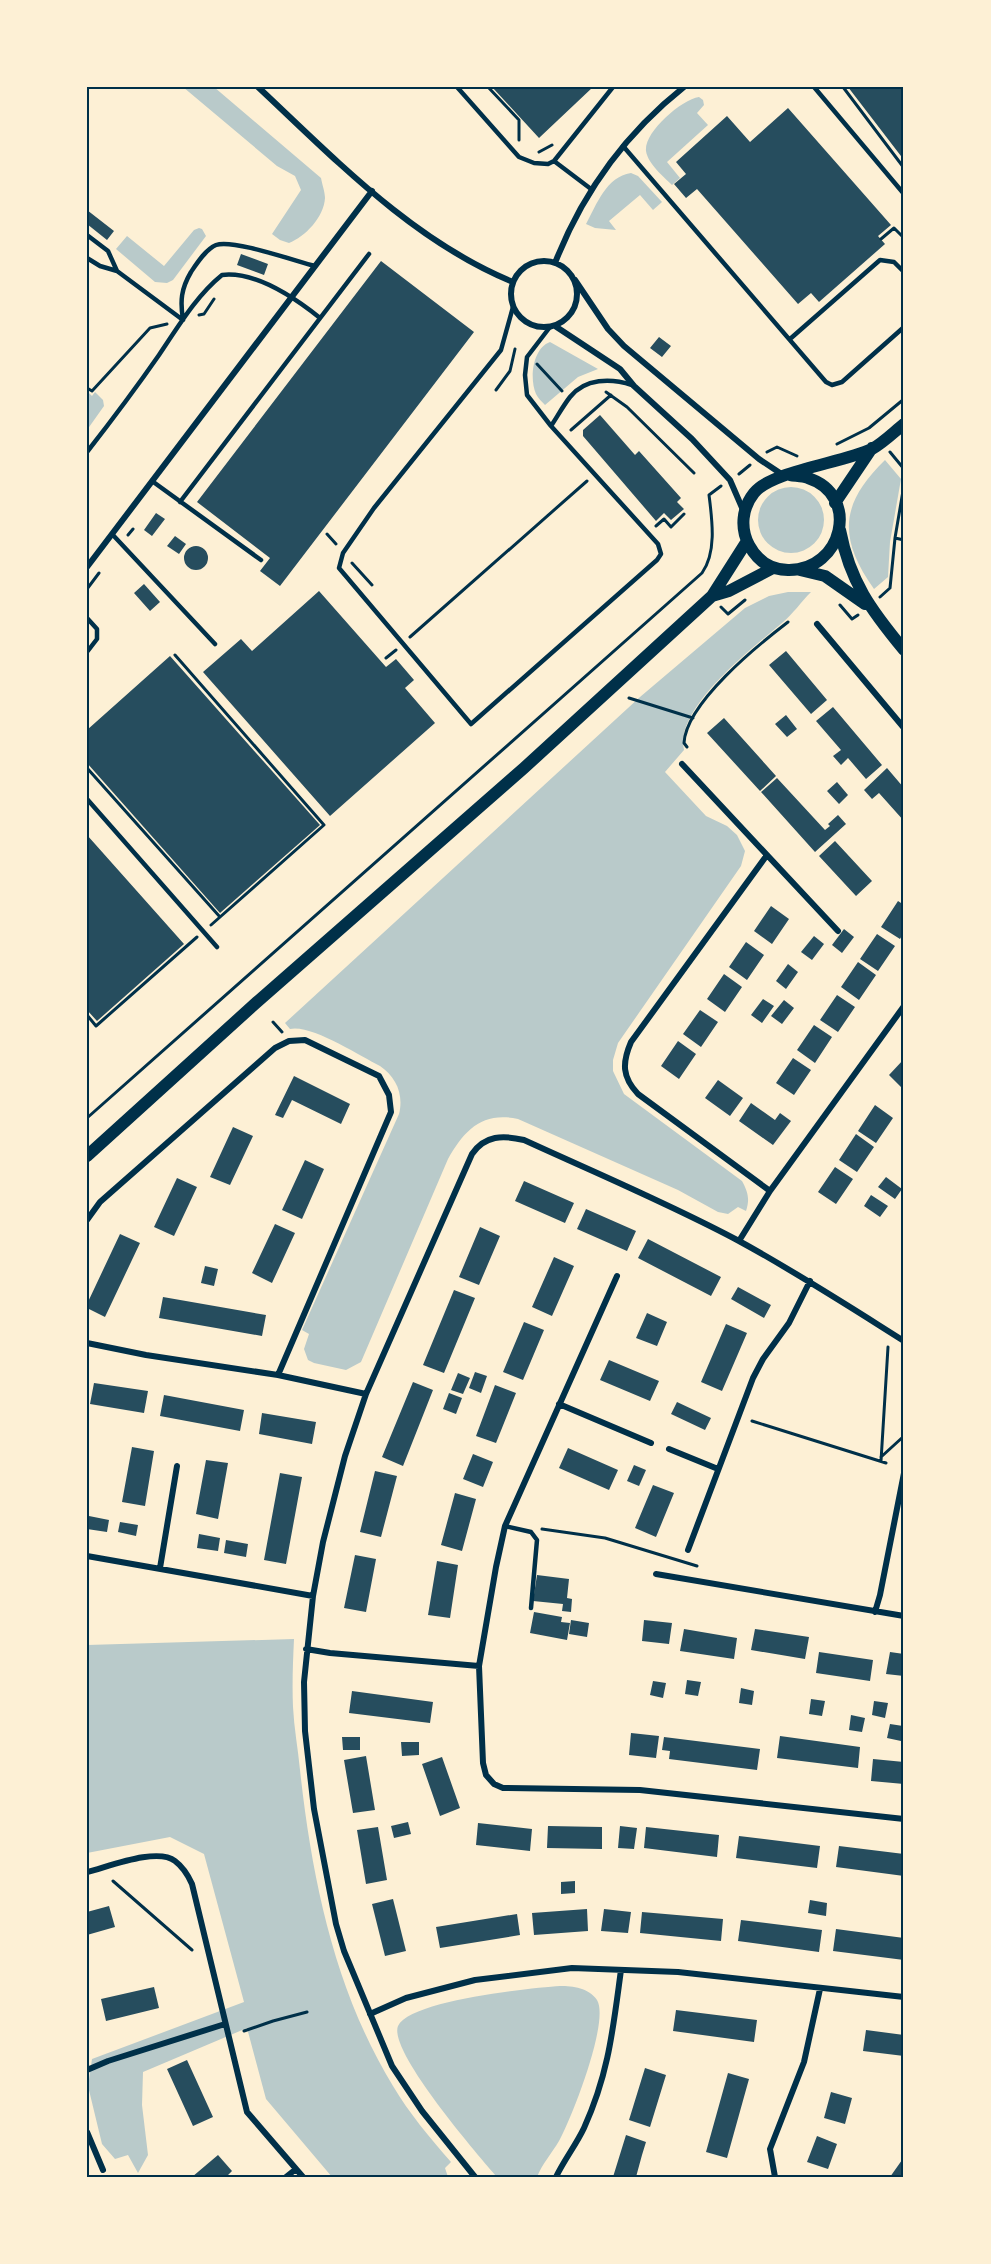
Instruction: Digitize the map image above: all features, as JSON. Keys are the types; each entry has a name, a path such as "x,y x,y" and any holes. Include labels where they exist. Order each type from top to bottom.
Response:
{"main road":[{"path":"835,503 872,448 904,424"},
{"path":"872,448 769,480 757,489 744,512 744,530 747,541 763,564 773,568 800,570 825,576 847,589 869,607 904,650"},
{"path":"787,475 808,478 819,483 835,503 845,555 869,607"},
{"path":"800,570 815,565 826,556 835,544 840,526"},
{"path":"87,1156 257,1002 524,768 712,596 747,541"},
{"path":"712,596 729,591 773,568"}],"street":[{"path":"258,87 372,191 468,261 513,282"},
{"path":"555,263 573,220 591,189 623,146 648,119 684,87"},
{"path":"87,567 372,191"},
{"path":"575,280 578,291 573,312 565,321 553,327 528,324 513,307 511,291 513,282 526,267 545,261 555,263 570,273 575,280 608,329 624,346 759,459 787,475"},
{"path":"553,327 620,369 634,386 710,457 729,480 744,512"},
{"path":"817,624 904,728"},
{"path":"682,764 838,931"},
{"path":"767,855 631,1042 623,1063 623,1070 627,1080 638,1094 770,1191"},
{"path":"739,1241 770,1191 904,1008"},
{"path":"87,1220 100,1202 275,1048 289,1041 305,1040 379,1076 389,1095 391,1112 278,1376"},
{"path":"475,2177 422,2111 392,2066 354,1980 336,1924 314,1809 305,1731 304,1682 313,1596 335,1491 366,1394 472,1154 476,1148 492,1138 506,1136 524,1140 739,1241 810,1281 904,1341"},
{"path":"617,1276 505,1526 479,1666 483,1763 486,1775 494,1784 503,1788 640,1790 904,1819"},
{"path":"688,1550 758,1368 789,1323 810,1281"},
{"path":"87,1343 278,1376 366,1394"},
{"path":"559,1404 651,1443"},
{"path":"669,1449 718,1469"},
{"path":"160,1568 177,1466"},
{"path":"874,1612 880,1595 904,1473"},
{"path":"87,1556 313,1596"},
{"path":"656,1574 904,1616"},
{"path":"306,1649 479,1666"},
{"path":"87,1872 160,1855 168,1857 184,1869 192,1884 247,2112 303,2177"},
{"path":"370,2014 406,1998 475,1980 572,1968 678,1972 904,1997"},
{"path":"556,2177 577,2142 597,2097 609,2057 621,1970"},
{"path":"775,2177 770,2149 804,2062 820,1989"},
{"path":"87,2070 108,2061 225,2024"},
{"path":"87,2132 103,2170"},
{"path":"286,2177 296,2169"}],"lane":[{"path":"457,87 519,157 534,163 548,164 554,161 613,87"},
{"path":"814,87 904,194"},
{"path":"623,146 826,382 832,385 842,382 904,327"},
{"path":"554,161 591,189"},
{"path":"87,235 108,251 117,271"},
{"path":"183,320 180,302 186,281 195,266 214,246 231,243 315,266"},
{"path":"180,502 369,254"},
{"path":"87,259 117,271 183,320"},
{"path":"790,339 880,260 894,262 904,272"},
{"path":"87,452 207,288 222,275 240,276 292,296 320,318"},
{"path":"513,307 501,350 374,508 341,558 339,568 471,724 657,560 661,554 658,544 551,426 527,395 525,375 527,357 553,327"},
{"path":"551,426 570,398 587,385 608,379 634,386"},
{"path":"152,481 261,560"},
{"path":"112,534 215,644"},
{"path":"87,618 97,629 97,639 87,652"},
{"path":"87,799 217,947"},
{"path":"505,1526 531,1532 537,1540 531,1608"}],"path":[{"path":"488,87 519,120 518,138 522,147"},
{"path":"843,87 904,168"},
{"path":"537,153 550,147 558,138"},
{"path":"881,240 894,228 904,238"},
{"path":"87,388 92,391 150,328 183,320"},
{"path":"496,390 510,371 515,349"},
{"path":"535,361 562,391"},
{"path":"602,391 627,407 694,473"},
{"path":"567,426 572,431 611,395"},
{"path":"830,447 871,429 904,399"},
{"path":"766,454 777,447 800,457"},
{"path":"891,454 904,469"},
{"path":"737,475 751,464"},
{"path":"386,658 595,474"},
{"path":"881,596 890,588 904,485"},
{"path":"87,1118 698,578 705,569 710,550 712,528 709,495 721,486"},
{"path":"656,527 664,519 671,527 684,514"},
{"path":"121,544 133,529"},
{"path":"895,538 904,540"},
{"path":"87,589 99,572"},
{"path":"698,578 704,585"},
{"path":"726,613 751,597"},
{"path":"687,747 684,743 684,736 693,718 740,660 788,622"},
{"path":"87,1015 96,1026 324,825 175,655"},
{"path":"629,698 693,718"},
{"path":"87,768 220,917"},
{"path":"880,1460 888,1347"},
{"path":"752,1421 885,1463"},
{"path":"880,1460 904,1436"},
{"path":"540,1528 605,1538 697,1566"},
{"path":"113,1881 192,1950"},
{"path":"244,2031 307,2012"}],"shaded area":[{"path":"183,87 214,87 321,178 325,196 324,205 313,225 301,236 289,243 272,234 301,190 295,176 277,166"},
{"path":"699,97 703,100 704,105 697,113 708,125 667,162 680,178 672,185 647,156 647,143 657,126 674,110 691,99"},
{"path":"631,173 638,176 662,202 653,210 640,195 609,221 616,230 595,228 586,224 603,192 615,180"},
{"path":"199,228 206,236 173,280 167,283 155,282 116,249 127,236 164,266 194,230"},
{"path":"550,342 598,369 578,377 545,405 536,394 533,372 536,357 544,345"},
{"path":"87,391 92,396 95,392 103,400 104,406 87,430"},
{"path":"885,460 901,479 890,542 888,577 874,589 854,553 849,521 852,506 860,491"},
{"path":"791,487 804,490 814,497 821,507 824,520 821,533 814,543 804,550 791,553 778,550 768,543 761,533 758,520 761,507 768,497 778,490"},
{"path":"788,592 811,592 786,619 736,663 703,698 691,716 684,733 684,750 665,772 706,816 727,826 737,835 745,851 741,866 618,1043 613,1060 613,1071 624,1094 742,1181 748,1196 746,1211 738,1207 728,1214 718,1212 678,1190 518,1119 506,1117 485,1120 468,1131 448,1159 361,1362 346,1370 308,1360 304,1349 309,1334 302,1330 399,1114 400,1100 397,1087 386,1070 322,1036 310,1031 290,1029 285,1023 640,697 745,608 769,596"},
{"path":"294,1639 295,1731 311,1852 329,1934 341,1973 373,2050 406,2106 451,2162 445,2168 448,2177 332,2177 266,2099 247,2028 143,2072 142,2105 148,2155 138,2173 128,2155 115,2159 102,2144 88,2086 92,2059 244,2002 204,1854 170,1837 87,1853 87,1645"},
{"path":"560,1986 585,1990 597,2000 600,2011 594,2048 580,2093 565,2130 537,2177 497,2177 420,2079 399,2039 398,2026 407,2017 447,2002 524,1989"}],"building":[{"path":"492,87 593,87 539,138"},
{"path":"848,87 904,87 904,160"},
{"path":"788,108 891,225 878,236 885,244 819,302 811,293 798,304 697,189 686,198 674,184 686,174 676,162 727,116 750,142"},
{"path":"87,210 114,231 107,240 87,224"},
{"path":"241,254 268,264 264,275 237,265"},
{"path":"381,261 474,332 280,586 260,571 270,558 197,502"},
{"path":"659,337 671,346 662,357 650,348"},
{"path":"600,415 635,455 639,451 681,498 677,502 684,509 671,520 664,513 656,521 583,436 583,430"},
{"path":"156,513 165,519 152,536 144,530"},
{"path":"175,536 186,544 179,554 167,546"},
{"path":"196,546 201,547 207,553 207,563 201,569 196,570 191,569 185,563 184,558 185,553 191,547"},
{"path":"144,584 160,602 150,611 134,593"},
{"path":"319,591 386,667 396,659 414,680 405,688 435,723 330,816 203,672 241,639 252,651"},
{"path":"786,651 827,700 811,714 769,665"},
{"path":"170,656 320,825 220,913 87,763 87,730"},
{"path":"833,707 882,765 866,779 848,758 841,765 833,756 841,750 816,721"},
{"path":"786,715 797,729 787,737 775,724"},
{"path":"724,718 776,776 760,791 707,733"},
{"path":"887,768 904,788 904,821 879,793 872,799 864,790"},
{"path":"777,778 825,830 838,815 846,824 815,852 761,792"},
{"path":"837,782 848,795 839,804 827,791"},
{"path":"87,835 184,944 97,1021 87,1010"},
{"path":"835,841 872,881 856,896 819,856"},
{"path":"898,901 904,905 904,932 900,939 881,927"},
{"path":"771,906 789,919 772,944 754,931"},
{"path":"844,929 854,937 842,953 832,945"},
{"path":"877,934 895,946 878,971 860,959"},
{"path":"814,936 824,944 812,960 801,952"},
{"path":"746,942 764,955 747,980 729,967"},
{"path":"858,962 876,975 859,1000 841,987"},
{"path":"788,964 798,972 786,989 776,981"},
{"path":"724,974 742,987 725,1012 707,999"},
{"path":"837,995 855,1007 838,1032 820,1020"},
{"path":"763,999 774,1006 762,1023 751,1015"},
{"path":"784,1000 794,1008 782,1024 771,1016"},
{"path":"700,1010 718,1022 701,1047 683,1034"},
{"path":"814,1025 832,1037 815,1063 797,1050"},
{"path":"678,1041 696,1054 679,1079 661,1066"},
{"path":"793,1058 811,1070 794,1095 776,1083"},
{"path":"904,1059 904,1090 889,1075"},
{"path":"294,1076 350,1104 341,1124 292,1100 283,1118 275,1115"},
{"path":"718,1080 743,1098 730,1116 705,1098"},
{"path":"751,1103 775,1120 780,1113 791,1121 773,1145 739,1121"},
{"path":"875,1105 893,1118 876,1143 858,1131"},
{"path":"233,1127 253,1136 230,1185 210,1177"},
{"path":"856,1134 874,1147 857,1172 839,1160"},
{"path":"305,1160 324,1169 302,1219 282,1210"},
{"path":"835,1167 853,1179 836,1204 818,1192"},
{"path":"886,1177 902,1189 895,1199 878,1187"},
{"path":"177,1178 197,1187 174,1236 154,1227"},
{"path":"524,1181 574,1203 565,1223 515,1201"},
{"path":"871,1195 888,1206 880,1217 864,1206"},
{"path":"586,1209 636,1231 627,1251 577,1229"},
{"path":"275,1224 295,1233 272,1283 252,1273"},
{"path":"480,1227 500,1236 479,1285 459,1277"},
{"path":"120,1234 140,1243 105,1317 87,1308 87,1304"},
{"path":"648,1239 721,1277 711,1296 638,1258"},
{"path":"554,1257 574,1266 552,1316 532,1307"},
{"path":"205,1266 218,1269 214,1286 201,1283"},
{"path":"738,1287 771,1305 764,1318 731,1299"},
{"path":"454,1290 475,1298 444,1373 423,1365"},
{"path":"163,1297 266,1315 262,1336 159,1318"},
{"path":"647,1313 667,1322 657,1346 636,1338"},
{"path":"524,1322 544,1330 523,1380 503,1372"},
{"path":"726,1324 747,1333 722,1391 701,1382"},
{"path":"609,1360 659,1381 650,1401 600,1380"},
{"path":"475,1372 487,1376 481,1393 469,1388"},
{"path":"458,1373 470,1378 463,1394 451,1390"},
{"path":"413,1382 433,1390 403,1466 382,1457"},
{"path":"94,1383 148,1391 144,1413 90,1404"},
{"path":"495,1385 516,1393 496,1443 476,1436"},
{"path":"449,1393 462,1398 456,1414 443,1409"},
{"path":"164,1395 244,1410 240,1431 160,1416"},
{"path":"677,1402 711,1418 705,1430 671,1414"},
{"path":"262,1413 316,1422 312,1444 259,1434"},
{"path":"132,1447 154,1451 145,1506 122,1502"},
{"path":"568,1448 618,1470 609,1490 559,1468"},
{"path":"473,1454 493,1462 483,1487 463,1479"},
{"path":"206,1460 228,1463 218,1519 196,1514"},
{"path":"634,1465 646,1470 639,1486 627,1481"},
{"path":"375,1471 397,1476 381,1537 360,1532"},
{"path":"280,1473 302,1477 286,1564 264,1560"},
{"path":"653,1485 674,1493 656,1537 635,1528"},
{"path":"455,1493 476,1499 462,1551 441,1545"},
{"path":"89,1516 109,1520 107,1532 87,1529"},
{"path":"120,1522 138,1525 136,1536 118,1532"},
{"path":"199,1534 220,1538 218,1551 197,1548"},
{"path":"226,1540 248,1544 246,1557 224,1553"},
{"path":"355,1555 376,1559 366,1612 344,1608"},
{"path":"437,1561 458,1565 450,1618 428,1615"},
{"path":"537,1575 569,1579 567,1598 572,1599 571,1612 562,1611 563,1604 533,1601"},
{"path":"534,1612 562,1617 561,1622 570,1623 567,1640 530,1633"},
{"path":"571,1620 589,1623 587,1637 569,1634"},
{"path":"644,1620 672,1623 669,1644 642,1641"},
{"path":"684,1629 737,1638 734,1659 680,1651"},
{"path":"755,1629 809,1637 805,1659 751,1650"},
{"path":"819,1652 873,1660 870,1681 816,1673"},
{"path":"890,1652 904,1654 904,1676 886,1674"},
{"path":"687,1680 701,1682 698,1696 685,1694"},
{"path":"653,1681 666,1683 663,1698 650,1695"},
{"path":"741,1688 754,1691 752,1705 739,1703"},
{"path":"352,1691 433,1702 430,1723 349,1713"},
{"path":"811,1699 825,1701 822,1716 809,1714"},
{"path":"874,1701 888,1703 885,1718 872,1715"},
{"path":"851,1715 865,1718 862,1732 849,1730"},
{"path":"890,1724 903,1726 901,1741 887,1738"},
{"path":"631,1733 659,1736 656,1758 629,1755"},
{"path":"780,1736 860,1747 858,1768 777,1758"},
{"path":"342,1737 360,1737 360,1750 343,1750"},
{"path":"664,1737 760,1749 757,1770 669,1759 670,1751 662,1750"},
{"path":"401,1742 419,1742 419,1755 402,1756"},
{"path":"366,1756 375,1810 353,1813 344,1760"},
{"path":"442,1757 460,1808 440,1816 422,1764"},
{"path":"873,1759 904,1762 904,1784 871,1781"},
{"path":"408,1822 411,1834 394,1838 391,1826"},
{"path":"478,1823 532,1829 530,1851 476,1845"},
{"path":"548,1826 602,1827 602,1849 547,1848"},
{"path":"620,1826 637,1828 634,1849 618,1848"},
{"path":"378,1827 387,1880 366,1884 357,1830"},
{"path":"646,1827 719,1835 717,1857 644,1848"},
{"path":"739,1836 820,1846 817,1868 736,1858"},
{"path":"839,1846 904,1854 904,1876 836,1867"},
{"path":"575,1881 575,1893 561,1894 561,1882"},
{"path":"393,1899 406,1951 385,1956 372,1904"},
{"path":"810,1900 827,1903 826,1916 808,1913"},
{"path":"109,1906 115,1927 87,1935 87,1912"},
{"path":"587,1909 588,1931 534,1935 532,1913"},
{"path":"604,1909 631,1912 628,1933 601,1931"},
{"path":"642,1912 723,1919 721,1941 640,1933"},
{"path":"517,1914 520,1935 440,1948 436,1927"},
{"path":"741,1920 822,1930 819,1952 738,1941"},
{"path":"836,1929 904,1938 904,1960 833,1951"},
{"path":"154,1987 159,2008 106,2021 101,1999"},
{"path":"676,2010 757,2020 754,2042 673,2031"},
{"path":"866,2030 904,2035 904,2056 863,2051"},
{"path":"187,2060 213,2117 193,2126 167,2069"},
{"path":"645,2068 666,2075 650,2127 629,2120"},
{"path":"728,2073 749,2079 727,2158 706,2152"},
{"path":"831,2092 852,2098 845,2124 824,2118"},
{"path":"626,2135 646,2142 636,2177 613,2177"},
{"path":"817,2136 837,2144 828,2169 807,2162"},
{"path":"218,2155 232,2171 226,2177 192,2177"},
{"path":"902,2160 904,2161 904,2177 890,2177"}]}
